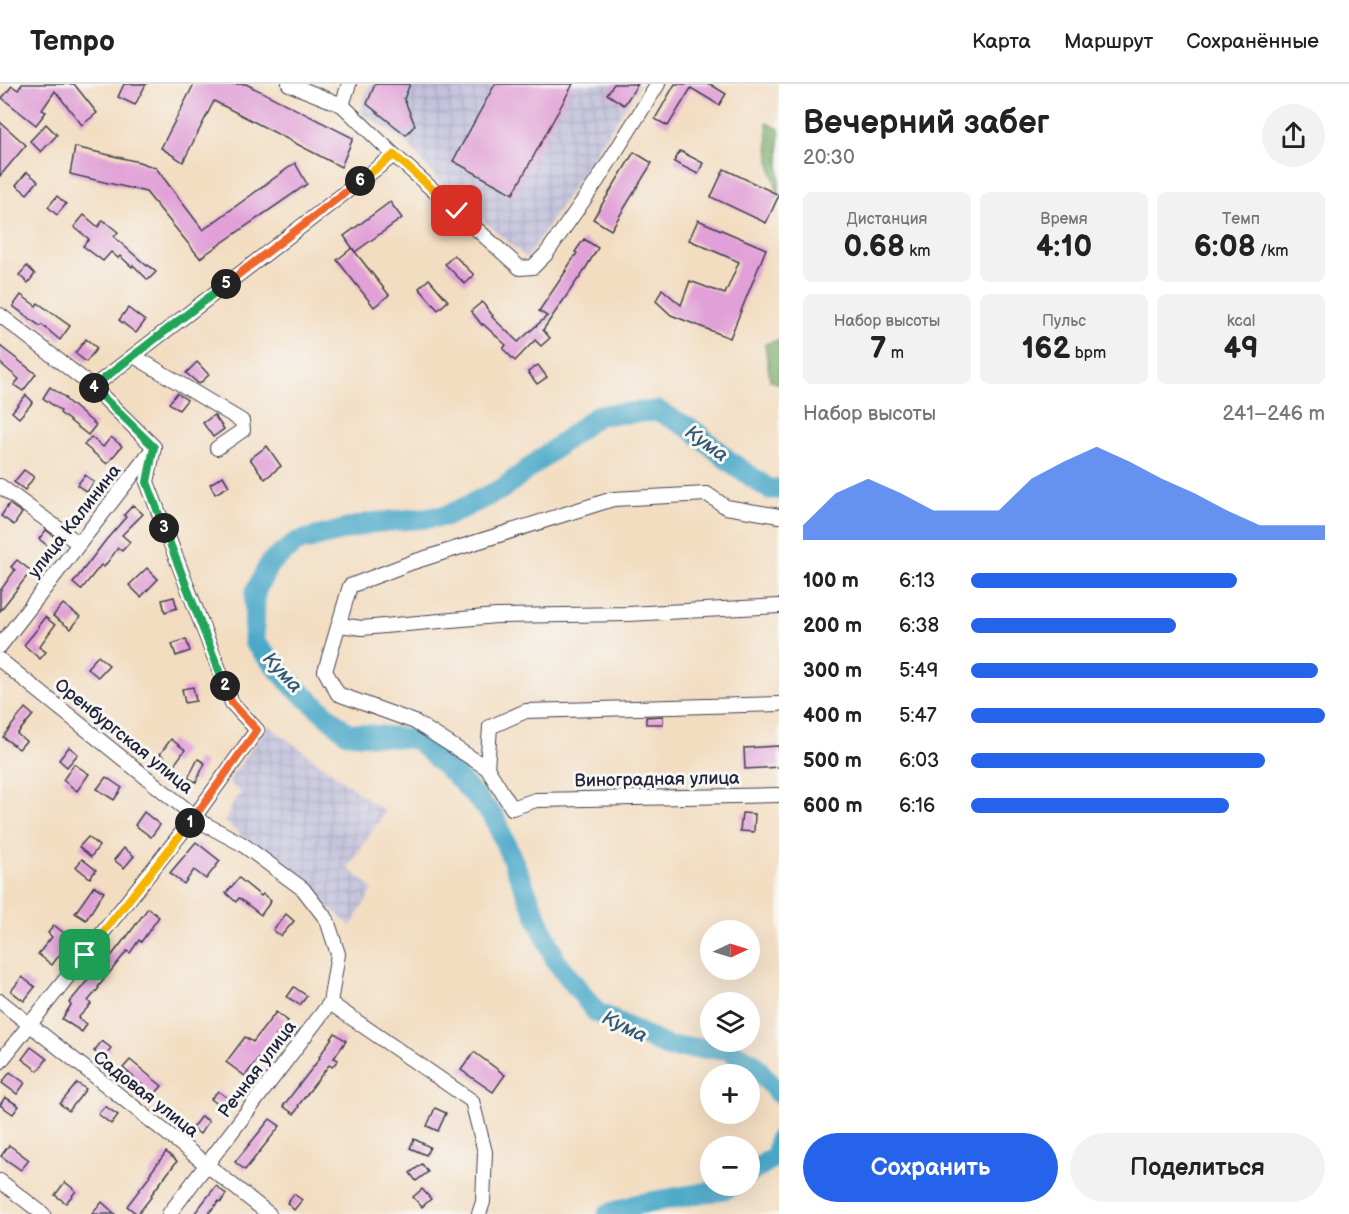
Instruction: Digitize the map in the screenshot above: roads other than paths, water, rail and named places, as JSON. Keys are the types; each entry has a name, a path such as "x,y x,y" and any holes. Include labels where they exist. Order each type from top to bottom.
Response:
{"street":[{"path":"289,84 342,105 520,268 533,267 546,254 597,181 658,84"},
{"path":"342,105 350,84"},
{"path":"93,387 394,155"},
{"path":"0,315 93,387 154,447 147,482 232,703 257,730 195,816 0,1062"},
{"path":"134,356 242,421 243,430 217,448"},
{"name":"улица Калинина","path":"0,646 154,447"},
{"path":"0,486 78,543"},
{"path":"779,516 726,507 707,494 613,499 413,561 350,586 325,671 338,694 416,722 487,768 490,727 526,711 779,704"},
{"path":"339,626 362,628 496,616 628,614 779,606"},
{"name":"Оренбургская улица","path":"0,660 195,816 242,844 303,889 327,920 338,954 330,1003"},
{"name":"Виноградная улица","path":"487,768 512,808 536,800 779,795"},
{"name":"Садовая улица","path":"0,1001 269,1214"},
{"path":"330,1003 472,1101 485,1152 483,1202 479,1214"},
{"name":"Речная улица","path":"169,1214 330,1003"},
{"path":"0,1181 43,1214"}],"waterway":[{"name":"Кума","path":"779,489 769,489 729,461 693,430 658,411 598,415 502,489 447,516 370,523 297,542 270,563 255,592 254,642 292,685 347,733 416,739 460,780 494,817 556,961 596,1012 668,1047 726,1049 752,1062 779,1094"},
{"name":"Кума","path":"760,1166 777,1155 779,1139"},
{"name":"Кума","path":"608,1214 639,1204 700,1193"}]}
